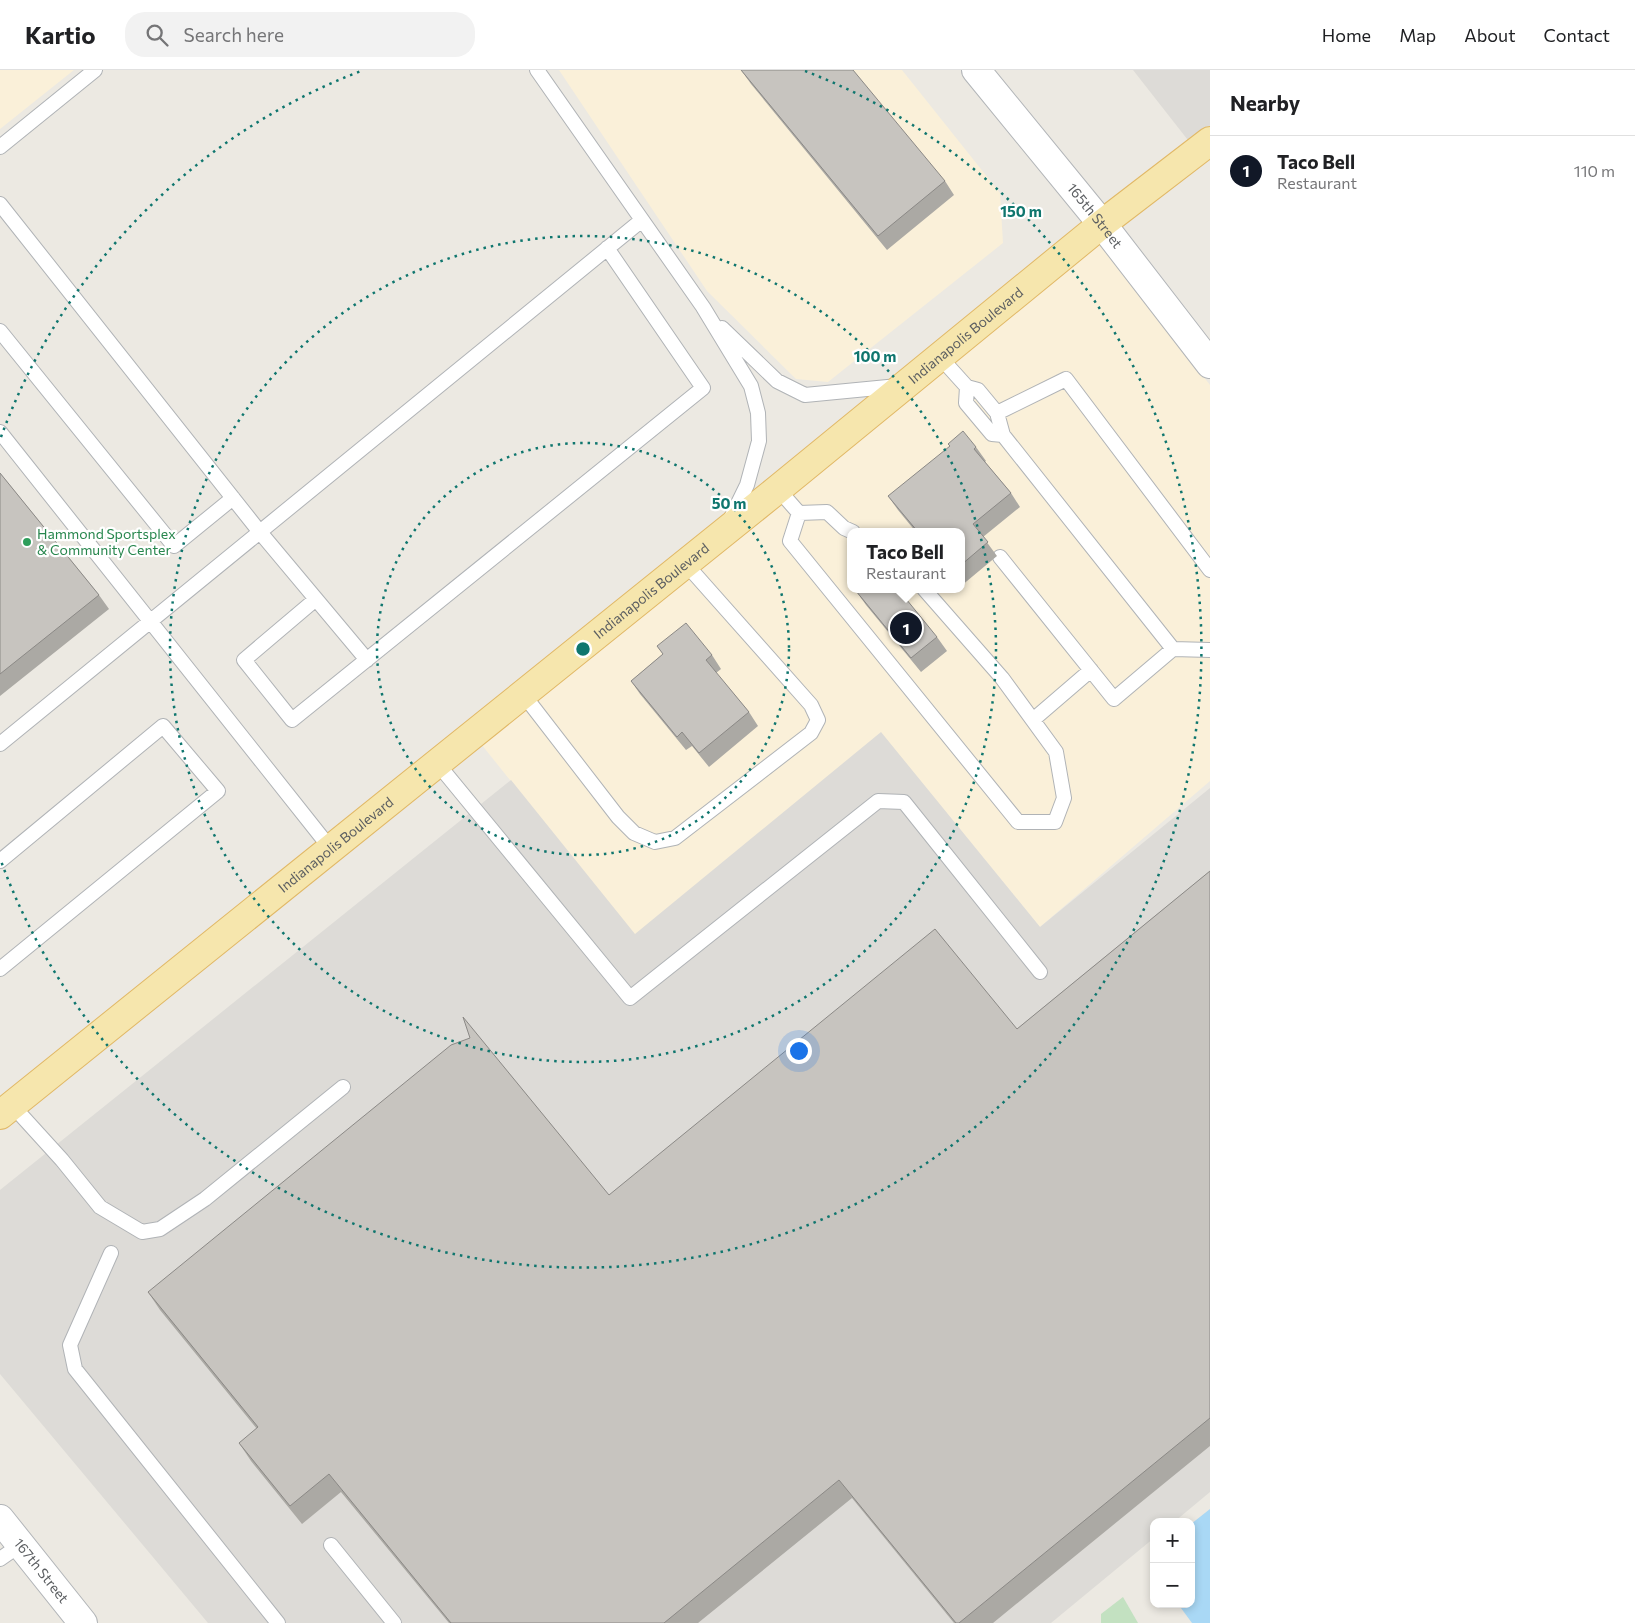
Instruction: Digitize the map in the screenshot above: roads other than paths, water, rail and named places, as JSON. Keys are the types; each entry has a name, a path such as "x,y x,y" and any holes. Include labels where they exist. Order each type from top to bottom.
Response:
{"main road":[{"name":"165th Street","path":"976,70 1102,224 1210,364"},
{"name":"Indianapolis Boulevard","path":"6,1110 778,489 1102,224 1210,140"},
{"name":"167th Street","path":"0,1519 10,1552 83,1623"}],"lane":[{"path":"0,147 95,70"},
{"path":"537,70 702,307 751,386 758,413 759,441 747,485 725,531"},
{"path":"0,205 259,531 367,660"},
{"path":"0,744 642,220"},
{"path":"316,599 244,660 292,720 703,388 607,248"},
{"path":"702,307 777,381 805,395 905,385"},
{"path":"0,331 174,546 233,498"},
{"path":"939,356 967,387 978,390 997,413 1003,436 1173,649"},
{"path":"997,413 1066,379 1210,570"},
{"path":"967,387 966,403 992,434 1003,436"},
{"path":"0,432 331,848"},
{"path":"778,489 799,513"},
{"path":"799,513 827,512 847,529"},
{"path":"799,513 790,540 807,564 1018,822 1055,822 1064,798 1056,752 1034,719 1002,678 928,593"},
{"path":"1000,557 1114,699 1173,649 1210,650"},
{"path":"523,694 618,816 634,833 654,842 675,838 811,733 818,720 812,705 685,563"},
{"path":"1034,719 1091,670"},
{"path":"0,861 163,726 218,791 0,969"},
{"path":"437,763 630,998 878,801 904,802 1040,972"},
{"path":"6,1110 62,1160 100,1207 142,1232 160,1229 205,1199 343,1087"},
{"path":"111,1253 70,1345 75,1370 278,1623"},
{"path":"331,1545 394,1623"}],"water":[{"path":"1210,1509 1210,1623 1192,1623 1181,1608 1195,1608 1195,1521"}],"place":[{"name":"Hammond Sportsplex & Community Center","path":"27,542"},
{"name":"Taco Bell","path":"906,628"}]}
